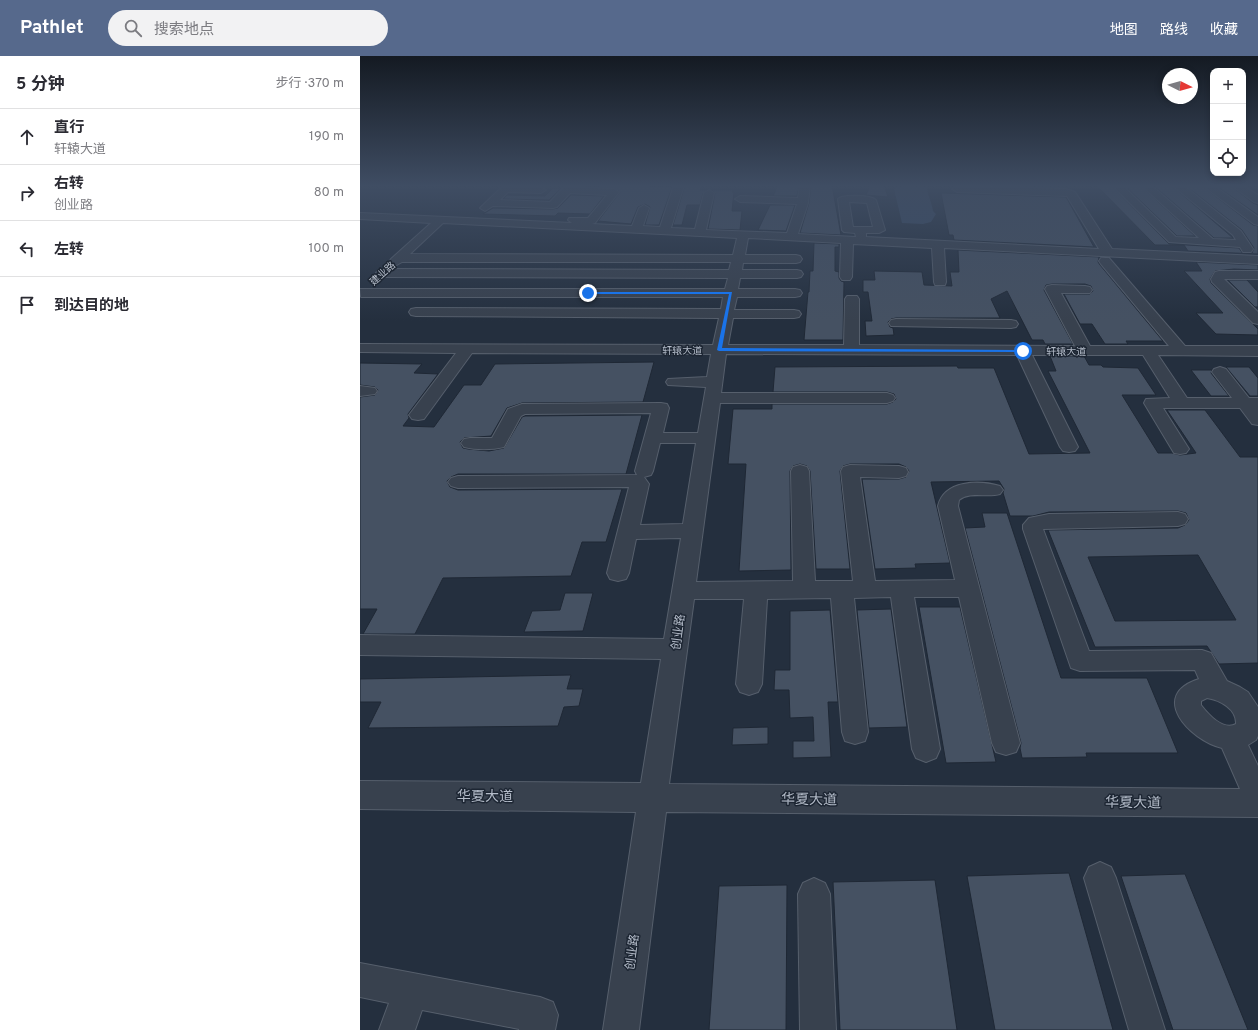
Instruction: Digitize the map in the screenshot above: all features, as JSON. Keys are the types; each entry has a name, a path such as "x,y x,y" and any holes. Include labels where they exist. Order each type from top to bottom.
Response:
{"street":[{"name":"建业路","path":"361,293 429,230"},
{"path":"656,230 846,240 861,235 1030,254 1258,260"},
{"path":"792,237 794,230"},
{"path":"1094,230 1100,240 1106,257 1181,352"},
{"path":"1163,230 1173,240 1243,244"},
{"path":"1197,230 1209,241"},
{"path":"1235,232 1258,232"},
{"path":"1235,232 1242,239 1243,244 1258,260"},
{"name":"创业路","path":"621,1030 653,797 719,350 743,235"},
{"path":"956,236 1044,238"},
{"path":"1084,239 1100,240"},
{"path":"846,240 846,277"},
{"path":"938,244 940,282"},
{"path":"399,258 733,285 795,293"},
{"path":"361,293 733,285 796,259"},
{"path":"382,273 733,285 794,314"},
{"path":"416,312 733,285 797,274"},
{"path":"1256,277 1219,275 1216,279 1258,320"},
{"path":"1085,290 1052,289 1085,351"},
{"path":"851,350 852,300"},
{"path":"896,323 1011,324"},
{"path":"938,323 946,351"},
{"name":"轩辕大道","path":"360,348 1181,352 1253,345"},
{"path":"418,415 467,349"},
{"path":"1023,351 1069,447"},
{"path":"1148,351 1182,403"},
{"path":"1220,372 1251,403 1258,420"},
{"path":"674,382 713,390 887,398"},
{"path":"1180,449 1152,403 1251,403"},
{"path":"470,443 498,443 514,413 522,409 661,408 644,471"},
{"path":"653,438 706,438"},
{"path":"800,471 804,590"},
{"path":"855,732 854,589 850,472 899,472"},
{"path":"458,482 637,481 639,484 618,573"},
{"path":"993,490 960,491 955,493 948,501 948,506 1006,743"},
{"path":"1178,519 1049,521 1036,523 1033,525 1033,529 1080,661 1202,660 1216,688"},
{"path":"628,532 693,531"},
{"path":"901,588 926,749"},
{"path":"684,591 968,588"},
{"path":"749,684 756,590"},
{"path":"360,646 675,649"},
{"path":"1198,688 1216,688 1226,692 1242,704 1248,712 1250,728 1246,733 1239,737 1231,738 1220,736 1199,724 1192,716 1188,707 1188,698 1192,692 1198,688"},
{"path":"1231,738 1258,798"},
{"name":"华夏大道","path":"360,794 1258,803"},
{"path":"1100,878 1147,1030"},
{"path":"814,894 818,1030"},
{"path":"360,980 540,1015 537,1030"},
{"path":"397,1030 411,990"}],"building":[{"path":"801,230 840,230 841,235 800,233"},
{"path":"948,230 1085,230 1094,247 954,240 953,235 949,235"},
{"path":"1141,230 1156,230 1169,244 1239,248 1243,253 1188,251 1184,245 1155,245"},
{"path":"1171,230 1189,230 1195,236 1177,236"},
{"path":"1205,230 1224,230 1233,238 1214,238"},
{"path":"1242,230 1258,230 1258,254 1247,254 1252,253 1254,248"},
{"path":"814,243 839,244 839,247 835,247 835,271 839,272 839,278 844,282 843,340 804,340 810,271 813,271"},
{"path":"958,250 1099,257 1098,262 1100,265 1163,341 1126,341 1128,344 1105,344 1092,324 1080,324 1064,294 1090,294 1093,291 1091,286 1085,284 1052,284 1046,285 1044,290 1073,344 1045,344 1043,340 1032,340 1007,291 991,299 1000,318 896,318 891,319 888,322 890,327 893,328 894,335 866,336 865,321 872,321 868,292 863,292 863,280 875,280 874,271 922,272 924,285 952,286 950,272 959,272"},
{"path":"1196,262 1258,265 1258,270 1234,269 1215,271 1210,279 1211,283 1258,329 1258,335 1216,334 1196,313 1223,313 1184,271 1202,271"},
{"path":"1228,280 1247,280 1258,292 1258,307 1255,307"},
{"path":"1050,356 1084,356 1089,365 1138,368 1156,395 1122,395 1158,453 1172,453 1180,455 1196,453 1167,410 1205,410 1240,457 1258,457 1258,663 1219,664 1207,646 1095,647 1048,530 1178,528 1185,525 1189,520 1186,513 1178,511 1049,512 1033,516 1010,516 1003,493 1004,489 999,481 931,482 950,563 915,564 916,568 875,569 862,479 899,479 906,477 909,471 906,467 899,464 850,464 843,466 840,471 850,569 816,569 810,471 807,466 800,464 793,466 790,471 791,570 739,571 746,464 728,464 733,409 772,409 772,404 887,404 896,399 894,394 887,392 773,392 775,367 957,366 958,368 994,368 1029,454 1090,453 1048,371 1056,371","holes":["1198,555 1236,620 1115,621 1088,557"]},
{"path":"654,362 643,402 522,403 507,408 491,436 464,438 460,442 463,448 468,449 489,451 504,448 522,417 525,416 642,415 626,474 458,474 451,477 447,481 450,487 458,490 622,489 606,542 582,542 571,576 443,578 415,634 363,634 377,609 360,609 360,397 375,395 378,390 375,387 360,385 360,363 422,364 414,373 438,374 408,414 409,418 403,426 434,427 464,385 481,385 495,364"},
{"path":"1226,367 1249,367 1258,378 1258,396 1250,396"},
{"path":"1191,370 1212,370 1211,373 1229,396 1211,396"},
{"path":"982,513 1007,513 1061,678 1147,678 1178,753 1086,753 1087,757 1022,758 1020,748 1021,743 965,528 985,527"},
{"path":"565,593 593,593 583,631 524,632 532,611 560,610"},
{"path":"919,607 960,607 996,762 946,763"},
{"path":"891,609 907,727 869,728 857,610"},
{"path":"830,610 838,702 828,702 831,757 793,758 793,741 814,741 813,717 790,718 789,690 774,690 775,670 790,670 790,611"},
{"path":"571,675 567,689 583,689 579,706 564,707 558,726 368,728 381,702 360,702 360,679"},
{"path":"768,727 768,744 732,745 733,728"},
{"path":"1069,873 1113,1030 995,1030 967,876"},
{"path":"1185,874 1248,1030 1173,1030 1121,876"},
{"path":"935,880 957,1030 840,1030 833,882"},
{"path":"787,885 786,1030 709,1030 719,886"}],"route":[{"path":"588,293 731,293 719,350 1023,351"}]}
